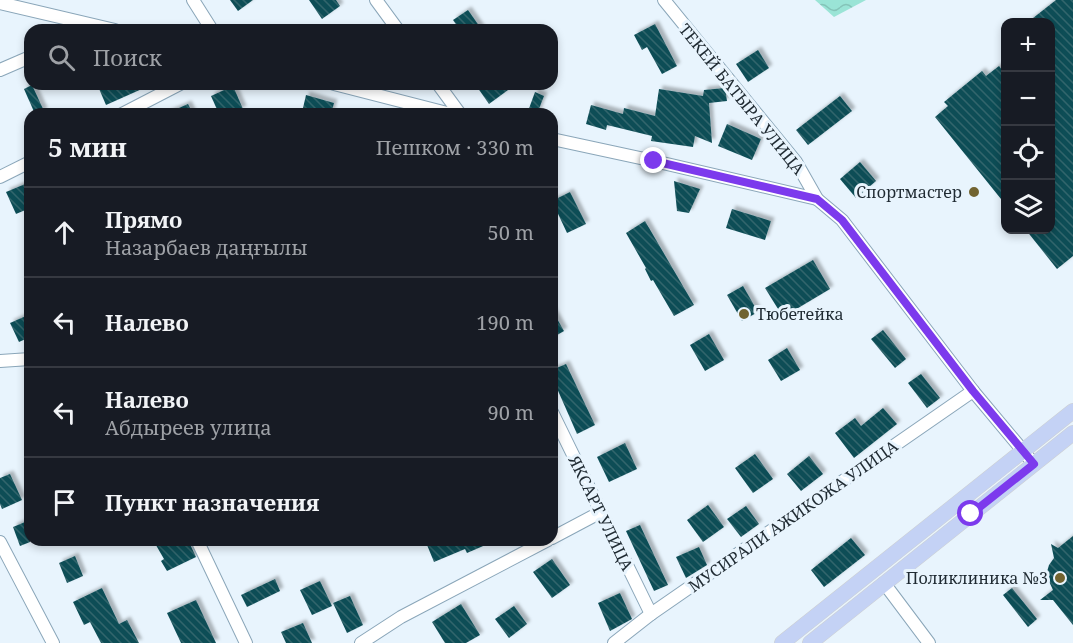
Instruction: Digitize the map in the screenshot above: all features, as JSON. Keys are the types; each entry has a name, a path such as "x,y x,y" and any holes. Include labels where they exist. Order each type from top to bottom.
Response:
{"main road":[{"path":"782,643 1073,411"},
{"path":"810,643 1073,433"}],"street":[{"path":"193,0 208,24"},
{"path":"376,0 394,24"},
{"name":"ТЕКЕЙ БАТЫРА УЛИЦА","path":"664,0 796,162 817,199"},
{"path":"0,3 80,24"},
{"path":"0,70 24,60"},
{"path":"134,108 168,90"},
{"path":"357,90 427,108"},
{"path":"442,90 456,108"},
{"path":"558,140 817,199 842,220 973,391 1034,464"},
{"path":"0,177 24,165"},
{"path":"0,361 24,359"},
{"name":"МУСИРАЛИ АЖИКОЖА УЛИЦА","path":"614,643 651,614 973,391"},
{"name":"ЯКСАРТ УЛИЦА","path":"558,424 651,614"},
{"path":"558,535 601,512"},
{"path":"0,542 52,643"},
{"path":"200,546 246,643"},
{"path":"362,643 401,617 537,546"},
{"path":"884,583 929,643"}],"water":[{"path":"815,0 866,0 834,17"}],"building":[{"path":"230,0 253,0 238,11"},
{"path":"309,0 336,0 340,6 322,19"},
{"path":"1056,0 1073,0 1073,256 1057,269 1029,234 1055,234 1055,18 1033,18"},
{"path":"468,10 478,24 456,24 453,20"},
{"path":"655,24 677,66 662,74 647,47 642,50 634,35"},
{"path":"758,50 769,68 748,82 736,64"},
{"path":"999,66 1001,69 1001,199 935,117 948,106 944,102 982,71 986,76"},
{"path":"725,88 727,101 709,103 712,143 695,136 693,147 651,141 652,136 607,125 606,130 586,124 591,105 623,114 624,108 655,116 659,89 703,96 704,90"},
{"path":"24,90 34,90 43,108 32,108"},
{"path":"100,90 140,90 106,105"},
{"path":"224,90 235,90 243,108 216,108 211,96"},
{"path":"479,90 508,90 489,104"},
{"path":"535,92 544,96 539,108 529,108"},
{"path":"306,95 334,103 333,108 303,108"},
{"path":"840,96 852,111 808,145 796,130"},
{"path":"727,124 761,139 752,160 718,146"},
{"path":"860,162 876,181 856,198 840,179"},
{"path":"674,181 700,189 689,213 677,211"},
{"path":"24,184 24,211 16,214 6,192"},
{"path":"570,192 586,224 567,233 558,214 558,198"},
{"path":"732,209 771,221 765,240 726,228"},
{"path":"645,221 694,305 674,316 653,280 651,281 626,233"},
{"path":"813,260 830,289 783,317 765,288"},
{"path":"743,286 758,312 742,321 727,295"},
{"path":"24,317 24,340 19,342 10,323"},
{"path":"558,320 564,331 558,334"},
{"path":"883,330 906,359 895,368 871,339"},
{"path":"709,334 724,360 705,371 690,345"},
{"path":"787,348 800,370 781,381 768,360"},
{"path":"566,364 595,425 577,434 558,391 558,367"},
{"path":"921,374 940,398 927,408 908,383"},
{"path":"883,408 897,424 854,458 835,433 855,418 861,426"},
{"path":"625,443 637,469 609,482 597,457"},
{"path":"755,454 773,479 753,493 735,468"},
{"path":"809,456 823,474 801,491 787,474"},
{"path":"10,474 22,500 2,509 0,478"},
{"path":"708,505 724,527 703,542 687,520"},
{"path":"746,506 759,524 741,537 727,519"},
{"path":"24,522 24,544 20,546 13,527"},
{"path":"640,525 668,585 654,591 626,531"},
{"name":"Поликлиника №3","path":"1073,536 1073,625 1053,600 1040,600 1053,590 1046,575 1054,558 1051,544 1058,548"},
{"path":"851,538 865,555 824,587 811,570"},
{"path":"156,546 191,546 196,557 167,571 161,561 164,559"},
{"path":"427,546 483,546 467,553 465,549 434,562"},
{"path":"699,547 707,565 686,578 676,557"},
{"path":"75,556 83,576 67,583 59,563"},
{"path":"552,559 570,585 552,598 533,572"},
{"path":"275,579 280,591 247,607 241,595"},
{"path":"320,581 332,606 312,615 300,590"},
{"path":"102,588 119,624 127,620 139,643 101,643 90,622 84,625 73,602"},
{"path":"1012,588 1037,619 1028,627 1003,595"},
{"path":"620,593 632,619 610,631 598,603"},
{"path":"350,596 363,625 347,633 333,603"},
{"path":"196,600 216,643 181,643 167,613"},
{"path":"461,604 480,635 466,643 445,643 432,622"},
{"path":"514,606 527,624 509,638 495,619"},
{"path":"303,623 312,643 286,643 281,632"}],"place":[{"name":"Спортмастер","path":"974,192"},
{"name":"Тюбетейка","path":"744,314"},
{"name":"Поликлиника №3","path":"1060,578"}],"route":[{"path":"654,161 817,199 842,220 973,391 1034,464 971,514"}]}
